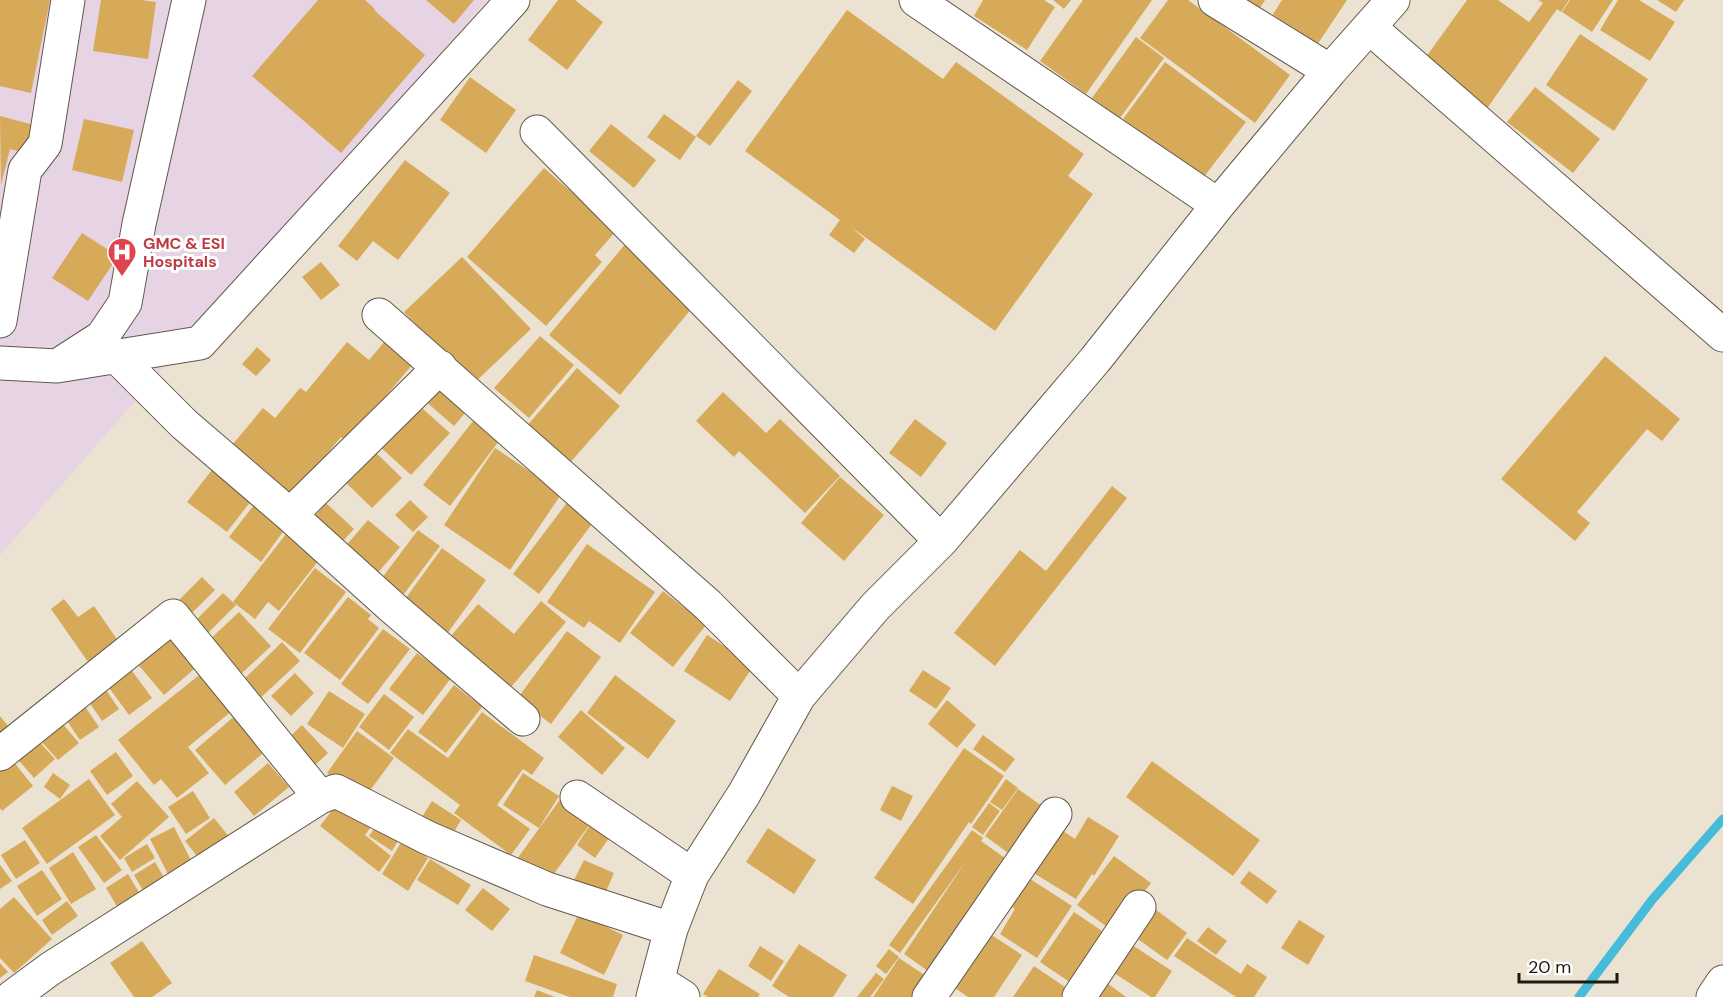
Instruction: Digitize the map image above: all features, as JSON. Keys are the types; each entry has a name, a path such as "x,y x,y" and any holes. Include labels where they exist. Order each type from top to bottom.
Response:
{"street":[{"path":"0,321 25,170 45,144 68,0"},
{"path":"57,366 102,337 125,303 139,224 189,0"},
{"path":"0,363 57,366 200,343 513,0"},
{"path":"916,0 1218,205"},
{"path":"1215,0 1330,71"},
{"path":"664,992 671,929 692,875 744,794 799,696 875,608 941,541 1095,360 1218,205 1330,71 1393,0"},
{"path":"1369,27 1723,336"},
{"path":"537,132 941,541"},
{"path":"379,315 708,605 799,696"},
{"path":"117,357 184,424 523,720"},
{"path":"290,515 440,367"},
{"path":"0,754 173,616 320,798"},
{"path":"12,997 50,969 320,798 336,791 428,838 547,889 671,929"},
{"path":"577,797 692,875"},
{"path":"928,997 1055,814"},
{"path":"1079,997 1139,908"},
{"path":"1713,997 1723,982"}],"shaded area":[{"name":"GMC & ESI Hospitals","path":"0,0 487,0 0,555"}],"building":[{"path":"0,0 50,0 31,93 0,86"},
{"path":"101,0 156,2 148,59 93,51"},
{"path":"318,0 365,0 425,55 341,153 252,76"},
{"path":"426,0 474,0 454,24"},
{"path":"558,0 575,0 603,22 567,70 528,40"},
{"path":"983,0 1044,0 1055,7 1027,50 974,16"},
{"path":"1053,0 1071,0 1064,9"},
{"path":"1083,0 1152,0 1086,94 1040,61"},
{"path":"1168,0 1188,0 1290,75 1255,123 1140,38"},
{"path":"1236,0 1265,0 1256,14"},
{"path":"1282,0 1347,0 1315,48 1270,19"},
{"path":"1467,0 1498,0 1529,22 1543,3 1538,0 1569,0 1561,12 1557,9 1486,110 1421,64"},
{"path":"1570,0 1613,0 1592,32 1562,12"},
{"path":"1618,0 1639,0 1675,22 1650,61 1600,30"},
{"path":"1657,0 1684,0 1676,12"},
{"path":"847,10 943,79 956,62 1084,154 1068,176 1093,194 995,331 851,227 865,239 854,253 829,235 840,220 745,151"},
{"path":"1580,34 1648,79 1614,131 1546,85"},
{"path":"1136,37 1164,58 1120,118 1092,98"},
{"path":"1165,62 1246,122 1203,178 1123,119"},
{"path":"470,77 516,110 486,153 440,120"},
{"path":"738,80 752,91 710,146 696,136"},
{"path":"1535,87 1600,139 1573,173 1507,122"},
{"path":"664,114 696,137 680,160 647,137"},
{"path":"0,116 34,125 27,153 10,149 1,185"},
{"path":"84,119 134,130 122,182 72,170"},
{"path":"611,124 656,160 634,188 589,151"},
{"path":"405,160 450,193 398,260 373,241 357,261 338,246"},
{"path":"544,168 616,231 595,255 602,262 546,326 467,257"},
{"path":"82,233 118,256 88,301 52,278"},
{"path":"627,242 697,302 620,395 549,335"},
{"path":"462,257 531,329 473,384 404,312"},
{"path":"321,262 340,285 321,300 302,277"},
{"path":"540,336 574,365 529,418 494,388"},
{"path":"385,341 412,365 347,442 341,437 289,500 228,450 263,408 275,418 300,388 306,392 347,342 369,360"},
{"path":"257,347 271,360 256,376 242,364"},
{"path":"1605,356 1680,419 1662,441 1647,429 1577,512 1590,523 1575,541 1501,479"},
{"path":"577,368 620,406 568,465 525,428"},
{"path":"435,386 465,413 454,426 424,400"},
{"path":"723,392 766,433 780,419 840,476 805,513 739,451 734,457 696,421"},
{"path":"414,401 450,433 411,475 376,443"},
{"path":"915,419 947,443 921,477 889,453"},
{"path":"473,421 499,441 450,506 423,485"},
{"path":"367,444 402,478 372,508 337,474"},
{"path":"495,448 562,493 510,570 444,525"},
{"path":"215,466 254,497 227,532 187,502"},
{"path":"840,477 884,515 844,561 801,523"},
{"path":"1112,486 1127,498 995,666 954,633 1020,550 1046,571"},
{"path":"410,500 428,517 413,532 395,515"},
{"path":"569,500 595,520 539,594 513,574"},
{"path":"326,503 354,529 343,541 315,516"},
{"path":"254,505 285,529 261,562 229,537"},
{"path":"368,520 400,547 376,575 343,549"},
{"path":"418,530 440,546 404,594 382,578"},
{"path":"286,534 319,560 279,611 268,602 255,619 233,602"},
{"path":"587,544 655,592 620,643 589,621 584,628 547,602"},
{"path":"442,548 486,580 447,634 403,602"},
{"path":"315,568 346,592 300,653 268,629"},
{"path":"202,577 215,590 189,616 177,602"},
{"path":"663,591 706,625 673,667 630,633"},
{"path":"223,593 236,605 204,637 191,625"},
{"path":"348,597 371,615 368,619 379,628 340,680 304,653"},
{"path":"64,599 78,617 94,606 123,648 93,669 51,609"},
{"path":"541,601 566,622 506,693 446,642 478,604 514,634"},
{"path":"239,612 271,646 238,677 206,643"},
{"path":"383,629 410,649 368,704 341,684"},
{"path":"172,630 200,664 164,695 135,661"},
{"path":"567,631 601,657 551,724 517,699"},
{"path":"707,635 754,665 730,701 684,671"},
{"path":"282,642 300,661 253,705 236,687"},
{"path":"417,653 451,678 423,715 389,689"},
{"path":"127,664 152,698 129,715 104,681"},
{"path":"923,670 951,688 936,709 909,691"},
{"path":"203,672 233,710 188,747 209,773 177,798 161,779 154,785 118,740"},
{"path":"295,673 314,693 291,716 271,696"},
{"path":"615,675 676,721 648,759 587,713"},
{"path":"454,685 482,707 446,753 418,732"},
{"path":"104,687 119,709 102,721 87,699"},
{"path":"329,691 365,714 343,748 307,724"},
{"path":"384,694 414,717 389,750 359,727"},
{"path":"947,700 976,725 957,748 928,724"},
{"path":"82,702 99,727 80,740 63,715"},
{"path":"581,710 625,748 602,775 558,737"},
{"path":"482,712 544,758 532,775 523,769 497,805 530,829 511,855 454,813 460,805 390,753 408,729 448,758"},
{"path":"237,714 267,750 225,785 195,750"},
{"path":"0,716 12,731 0,740"},
{"path":"62,723 79,743 58,760 41,741"},
{"path":"302,725 328,753 310,770 284,742"},
{"path":"357,731 394,758 363,800 327,773"},
{"path":"983,735 1015,759 1005,772 973,749"},
{"path":"35,737 55,759 34,778 14,755"},
{"path":"964,748 1004,776 971,824 969,822 913,904 874,878"},
{"path":"116,752 133,776 107,795 90,771"},
{"path":"9,756 33,786 2,811 0,808 0,764"},
{"path":"1152,761 1260,840 1233,876 1126,797"},
{"path":"268,763 289,787 254,816 234,792"},
{"path":"53,773 70,785 60,799 44,787"},
{"path":"523,773 559,796 539,828 503,805"},
{"path":"89,779 115,815 47,864 22,828"},
{"path":"1006,779 1018,788 1002,810 990,802"},
{"path":"137,781 169,817 120,860 100,836 122,817 111,804"},
{"path":"892,786 913,796 901,821 880,810"},
{"path":"1018,789 1049,811 1015,858 985,836"},
{"path":"193,791 210,818 186,834 168,807"},
{"path":"564,794 595,817 548,882 517,859"},
{"path":"341,799 373,824 365,835 391,856 379,872 320,826"},
{"path":"432,801 461,820 449,840 420,820"},
{"path":"989,803 1000,811 983,835 972,827"},
{"path":"1088,817 1119,836 1094,876 1092,874 1076,899 1027,869 1054,825 1075,839"},
{"path":"214,818 230,838 201,861 185,841"},
{"path":"377,824 399,839 392,851 369,836"},
{"path":"590,825 609,838 595,858 577,845"},
{"path":"174,827 194,866 170,878 150,839"},
{"path":"768,828 816,860 794,894 746,862"},
{"path":"972,830 983,838 981,841 1012,863 935,976 904,954 966,861 900,953 889,945"},
{"path":"96,835 122,870 104,883 78,847"},
{"path":"25,840 40,863 16,879 1,855"},
{"path":"402,841 428,858 408,891 382,874"},
{"path":"147,844 155,858 132,872 124,858"},
{"path":"73,852 96,889 71,904 49,868"},
{"path":"1114,856 1151,883 1114,932 1077,905"},
{"path":"430,859 471,885 458,905 417,880"},
{"path":"584,860 614,873 604,896 573,882"},
{"path":"155,862 166,881 145,894 134,875"},
{"path":"0,865 12,881 0,889"},
{"path":"42,870 62,899 37,916 17,886"},
{"path":"1249,871 1277,891 1267,904 1240,883"},
{"path":"1021,873 1072,906 1037,958 1000,934 1015,909 1003,901"},
{"path":"128,874 143,899 121,913 106,888"},
{"path":"483,888 510,909 492,931 465,910"},
{"path":"14,897 52,939 14,973 0,958 0,909"},
{"path":"67,901 78,916 52,935 42,920"},
{"path":"1155,909 1187,933 1167,960 1135,937"},
{"path":"1074,912 1111,937 1077,987 1040,962"},
{"path":"579,913 623,935 604,975 560,953"},
{"path":"1299,920 1325,936 1308,965 1281,948"},
{"path":"1208,927 1227,941 1216,955 1197,941"},
{"path":"984,930 1022,955 994,997 968,997 948,983"},
{"path":"1187,938 1241,974 1247,964 1267,977 1254,997 1236,997 1174,956"},
{"path":"142,941 172,983 152,997 134,997 110,963"},
{"path":"799,944 847,975 833,997 789,997 772,986"},
{"path":"1132,945 1172,971 1155,997 1151,997 1114,973"},
{"path":"760,946 784,961 771,981 748,966"},
{"path":"889,949 899,957 886,974 876,966"},
{"path":"534,955 617,984 613,997 570,997 525,981"},
{"path":"899,958 932,980 921,997 873,997"},
{"path":"0,963 8,972 0,978"},
{"path":"1034,966 1074,993 1071,997 1013,997"},
{"path":"719,969 760,994 758,997 708,997 703,994"},
{"path":"876,973 884,979 870,997 857,997"},
{"path":"1107,983 1126,997 1097,997"},
{"path":"537,990 555,997 534,997"}],"waterway":[{"path":"1579,997 1652,900 1723,819"}],"place":[{"name":"GMC & ESI Hospitals","path":"122,278"}]}
